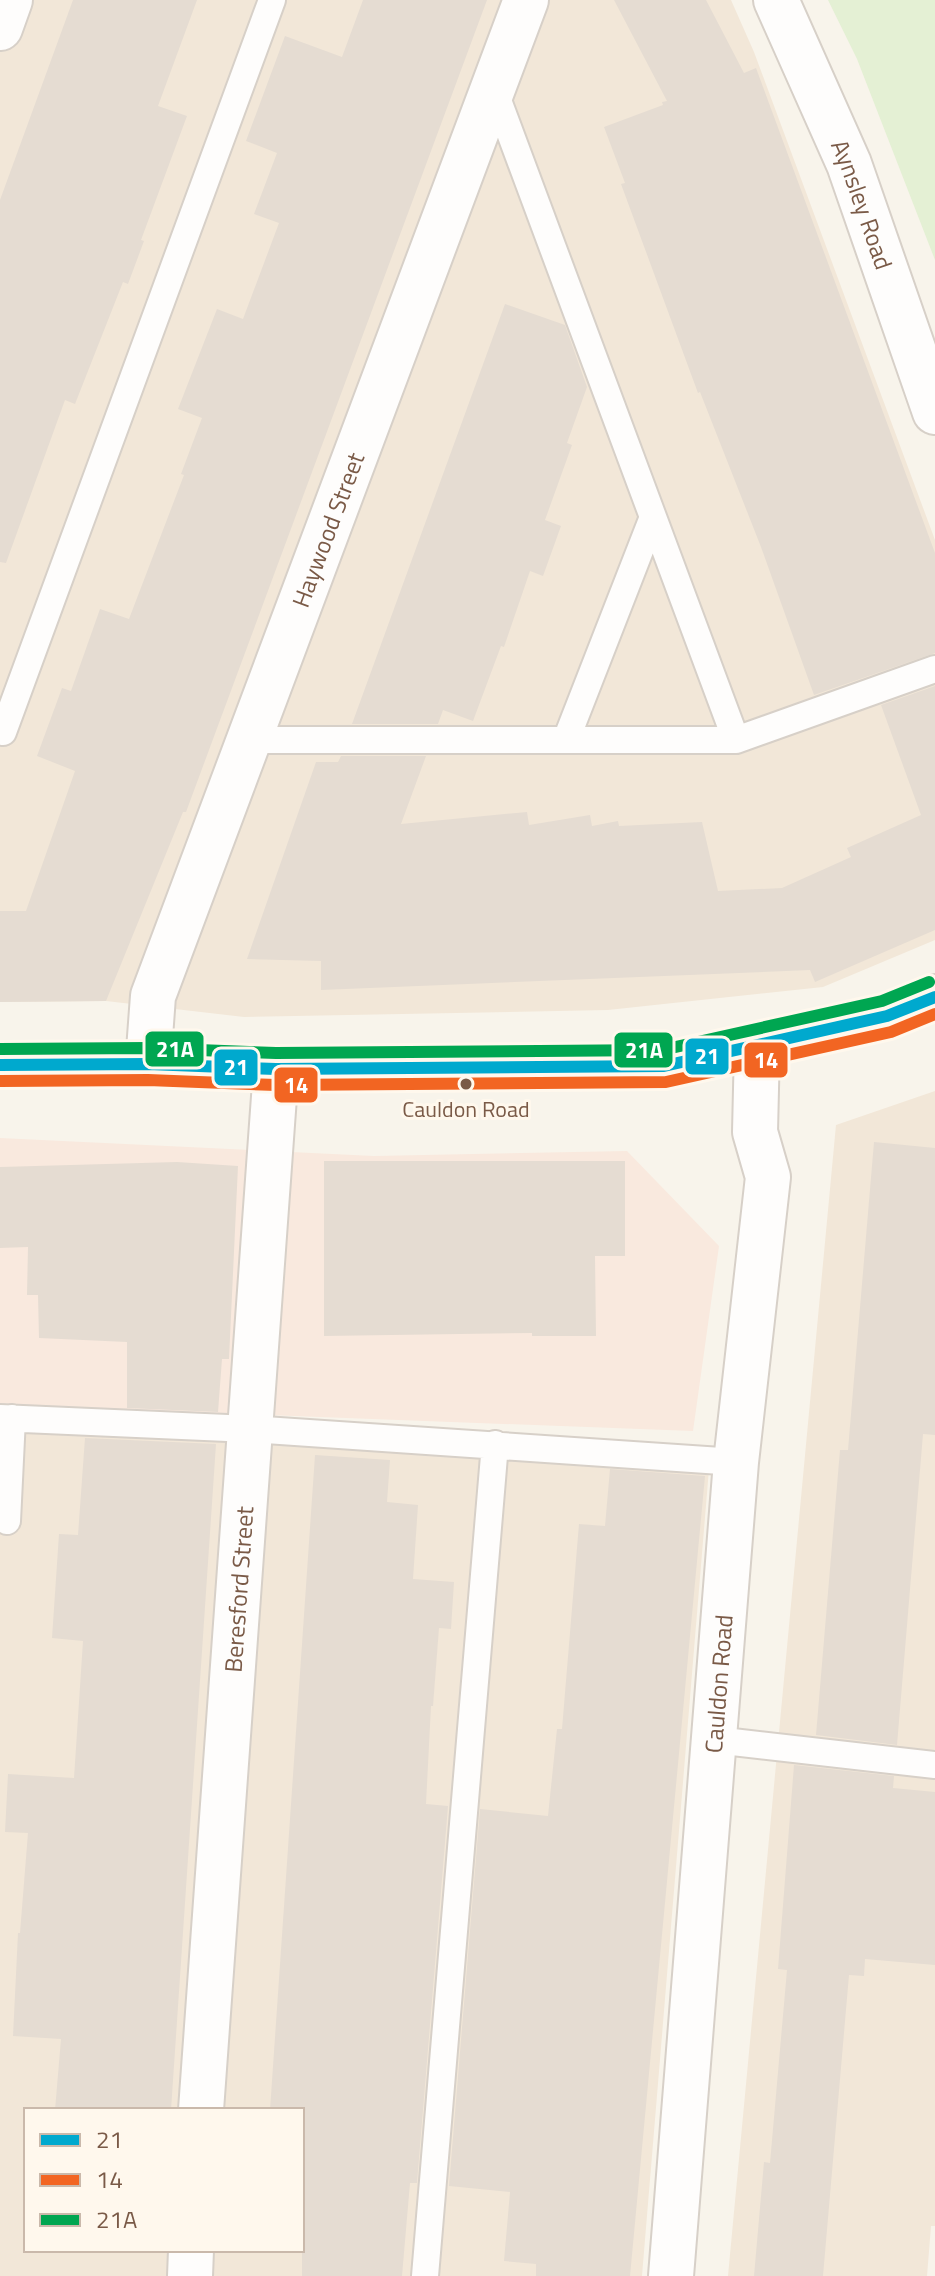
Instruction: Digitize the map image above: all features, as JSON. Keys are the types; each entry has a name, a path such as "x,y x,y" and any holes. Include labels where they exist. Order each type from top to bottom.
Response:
{"main road":[{"path":"0,1065 148,1064 276,1069 664,1066 887,1016 935,997"}],"street":[{"name":"Haywood Street","path":"148,1064 153,996 526,0"},
{"name":"Aynsley Road","path":"776,0 849,164 935,412"},
{"name":"Cauldon Road","path":"671,2276 736,1462 768,1177 755,1132 757,1046"},
{"name":"Beresford Street","path":"201,2108 276,1069"},
{"path":"190,2276 191,2252"}],"lane":[{"path":"0,731 3,732 272,0"},
{"path":"493,87 736,740"},
{"path":"566,740 653,517"},
{"path":"249,740 736,740 935,669"},
{"path":"7,1521 6,1418 250,1429 736,1462"},
{"path":"425,2276 495,1444"},
{"path":"715,1740 935,1765"}],"shaded area":[{"path":"0,0 731,0 754,52 935,540 935,940 823,987 608,1010 244,1017 106,1001 0,1002"},
{"path":"935,1091 935,2226 931,2226 927,2276 728,2276 836,1125"},
{"path":"0,1138 374,1156 627,1151 719,1246 693,1431 0,1405"},
{"path":"0,1427 709,1469 642,2276 0,2276"}],"green space":[{"path":"828,0 935,0 935,260 857,59"}],"building":[{"path":"73,0 197,0 158,106 187,116 128,284 123,282 75,404 65,400 6,563 0,562 0,200"},
{"path":"363,0 487,0 186,812 183,812 106,1001 0,1002 0,911 26,911 75,771 37,756 62,688 71,691 100,609 129,619 184,475 181,474 202,418 178,409 217,309 243,319 279,223 254,214 277,153 246,141 285,36 342,57"},
{"path":"614,0 706,0 744,73 756,68 935,553 935,653 814,695 761,547 698,393 621,184 625,183 604,127 667,101"},
{"path":"505,304 565,325 587,387 567,443 572,445 545,520 561,526 543,576 530,571 504,647 501,646 473,721 443,710 438,724 352,724"},
{"path":"935,686 935,930 815,982 810,970 321,990 321,961 247,959 316,762 338,762 341,756 426,756 401,824 527,812 529,825 590,815 592,826 618,821 619,826 702,822 718,891 782,888 851,857 847,848 921,815 881,705"},
{"path":"874,1142 935,1148 935,1435 923,1434 897,1745 816,1735 840,1450 848,1450"},
{"path":"324,1161 625,1161 625,1256 595,1256 596,1336 532,1336 532,1333 324,1336"},
{"path":"177,1162 238,1166 229,1359 222,1359 218,1412 127,1408 127,1342 39,1338 38,1295 27,1295 28,1247 0,1248 0,1167"},
{"path":"85,1438 216,1444 171,2108 55,2108 61,2039 13,2036 18,1933 28,1833 5,1832 8,1774 74,1778 83,1641 52,1638 59,1534 78,1535"},
{"path":"315,1455 390,1460 387,1502 418,1505 413,1579 454,1582 451,1629 439,1628 431,1706 426,1804 448,1806 417,2183 410,2183 402,2276 302,2276 304,2108 270,2108"},
{"path":"610,1469 705,1476 630,2276 536,2276 536,2264 504,2261 510,2192 449,2186 480,1809 548,1816 557,1729 562,1729 579,1524 605,1526"},
{"path":"794,1765 894,1776 893,1788 935,1792 935,1965 865,1959 864,1976 849,1975 823,2276 754,2276 764,2162 770,2163 787,1970 778,1969"}],"transit line":[{"name":"21A","path":"0,1049 148,1048 276,1053 662,1050 882,1001 929,982"},
{"name":"21","path":"0,1065 148,1064 276,1069 664,1066 887,1016 935,997"},
{"name":"14","path":"0,1081 148,1080 276,1085 666,1082 891,1032 935,1014"}],"place":[{"name":"Cauldon Road","path":"466,1084"}]}
